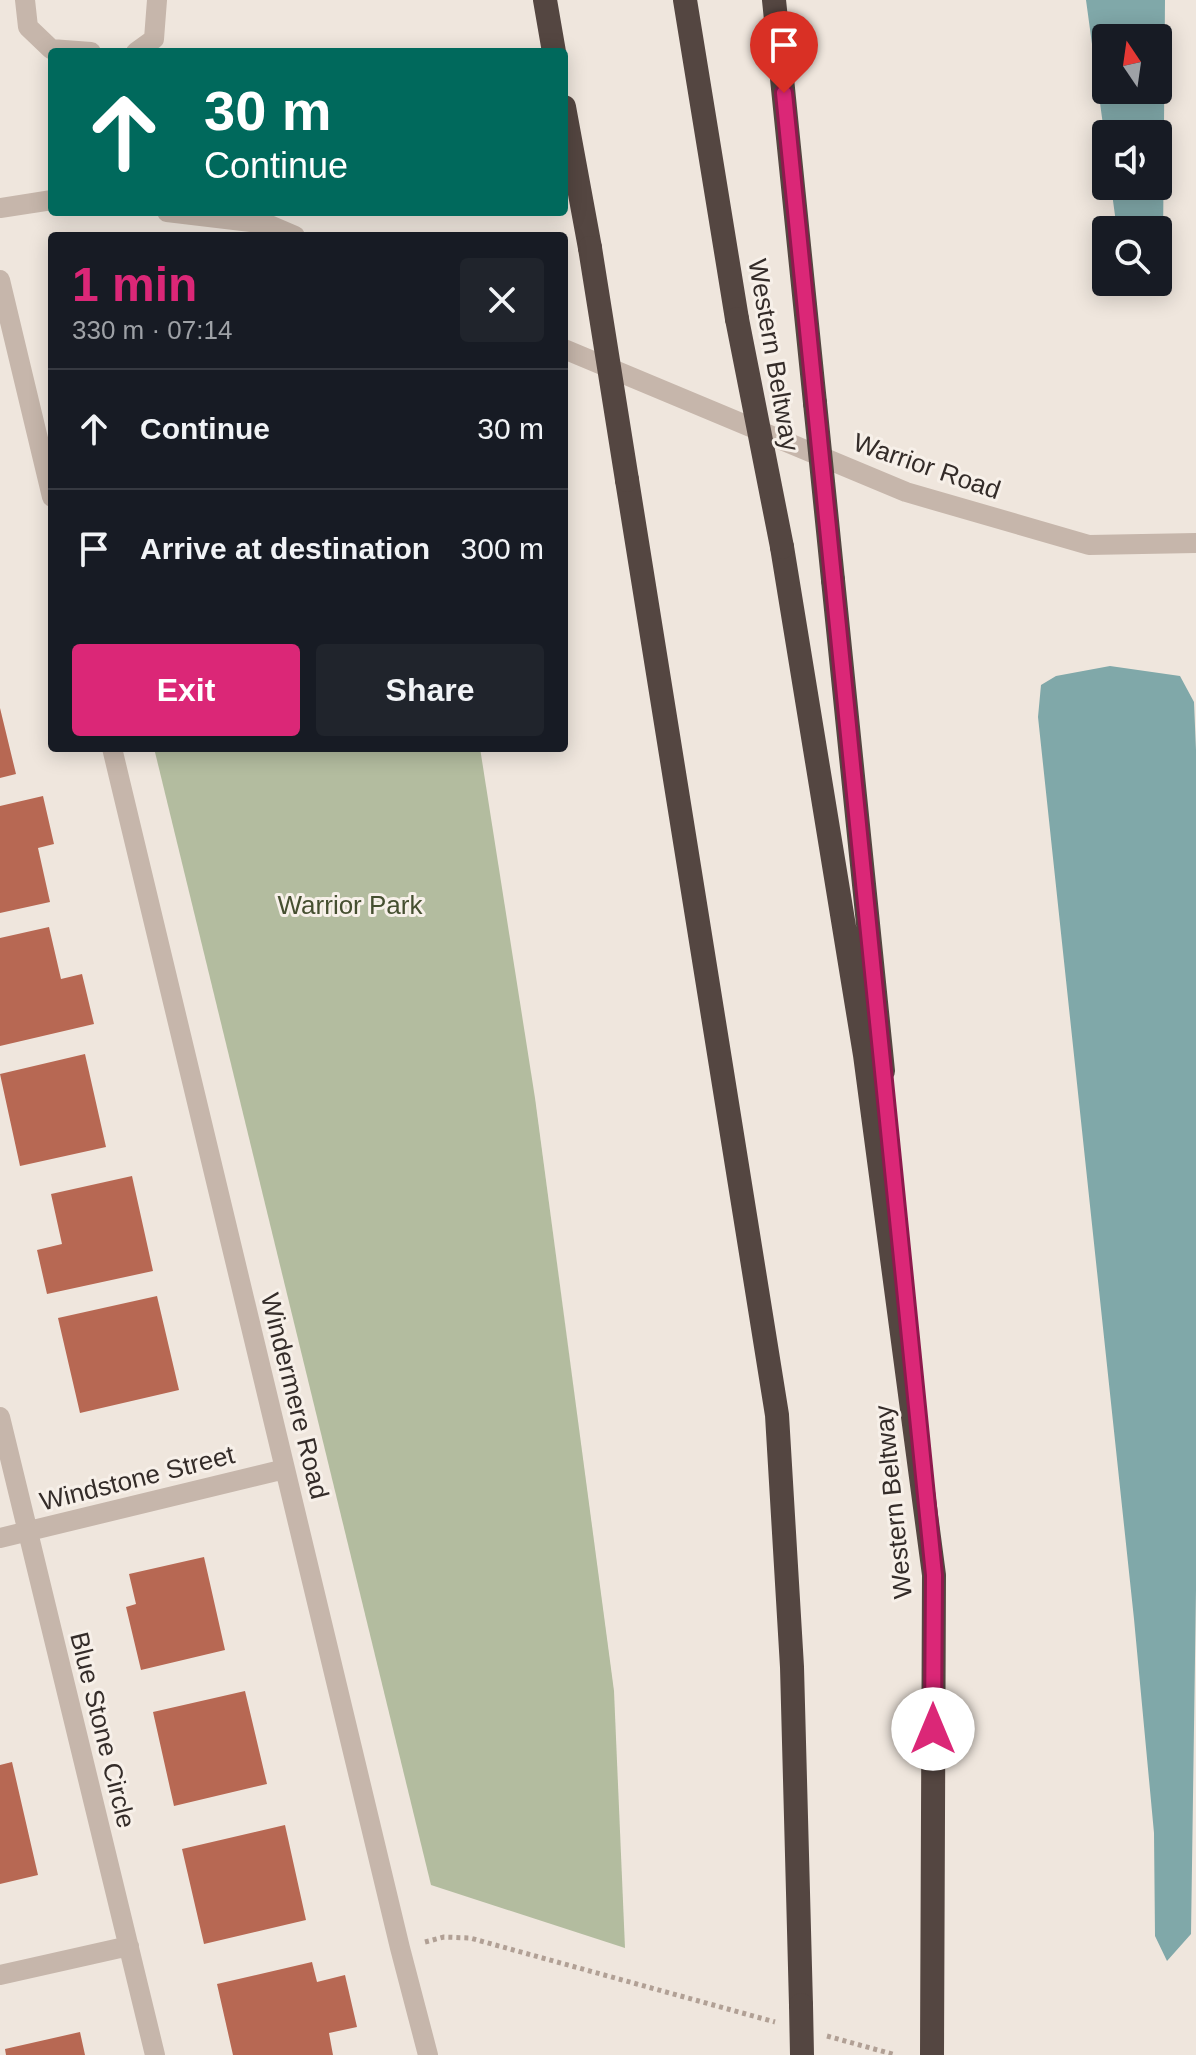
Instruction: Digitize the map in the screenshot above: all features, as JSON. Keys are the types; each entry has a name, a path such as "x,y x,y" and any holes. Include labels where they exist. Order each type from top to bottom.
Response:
{"highway":[{"path":"545,0 553,48"},
{"name":"Western Beltway","path":"685,0 737,319 782,547 865,1055 934,1575 933,2046"},
{"path":"774,0 934,1575"},
{"path":"568,129 590,248 777,1415 792,1667 796,2015 802,2055"}],"street":[{"path":"25,0 28,27 50,48"},
{"path":"142,48 154,39 157,0"},
{"path":"0,208 48,201"},
{"path":"200,216 267,224 286,232"},
{"path":"0,280 48,480"},
{"name":"Warrior Road","path":"568,351 906,492 1089,545 1196,543"},
{"name":"Windermere Road","path":"113,752 428,2055"},
{"name":"Blue Stone Circle","path":"0,1417 155,2055"},
{"name":"Windstone Street","path":"0,1538 285,1469"},
{"path":"0,1975 129,1946"}],"path":[{"path":"400,1948 444,1937 470,1938 796,2015"},
{"path":"820,2034 896,2055"}],"green space":[{"name":"Warrior Park","path":"155,752 481,752 535,1098 614,1691 625,1948 431,1885"}],"water":[{"path":"1086,0 1165,0 1165,24 1092,24 1092,44"},
{"path":"1100,104 1164,104 1164,120 1102,120"},
{"path":"1113,200 1163,200 1163,216 1115,216"},
{"path":"1110,666 1180,676 1194,702 1196,1590 1191,1934 1167,1961 1155,1936 1154,1833 1134,1619 1038,717 1041,685 1056,676"}],"building":[{"path":"0,708 16,774 0,778"},
{"path":"43,796 54,844 38,848 50,902 0,913 0,806"},
{"path":"49,927 61,979 82,974 94,1024 0,1046 0,938"},
{"path":"85,1054 106,1147 20,1166 0,1074"},
{"path":"132,1176 153,1271 47,1294 37,1250 62,1244 51,1194"},
{"path":"157,1296 179,1390 80,1413 58,1318"},
{"path":"204,1557 225,1650 141,1670 126,1607 136,1604 129,1574"},
{"path":"245,1691 267,1784 174,1806 153,1712"},
{"path":"12,1762 38,1875 0,1884 0,1765"},
{"path":"285,1825 306,1920 204,1944 182,1849"},
{"path":"312,1962 317,1982 345,1975 357,2027 329,2033 333,2055 233,2055 217,1984"},
{"path":"80,2032 85,2055 6,2055 5,2049"}],"route":[{"path":"784,93 934,1575 933,1729"}]}
